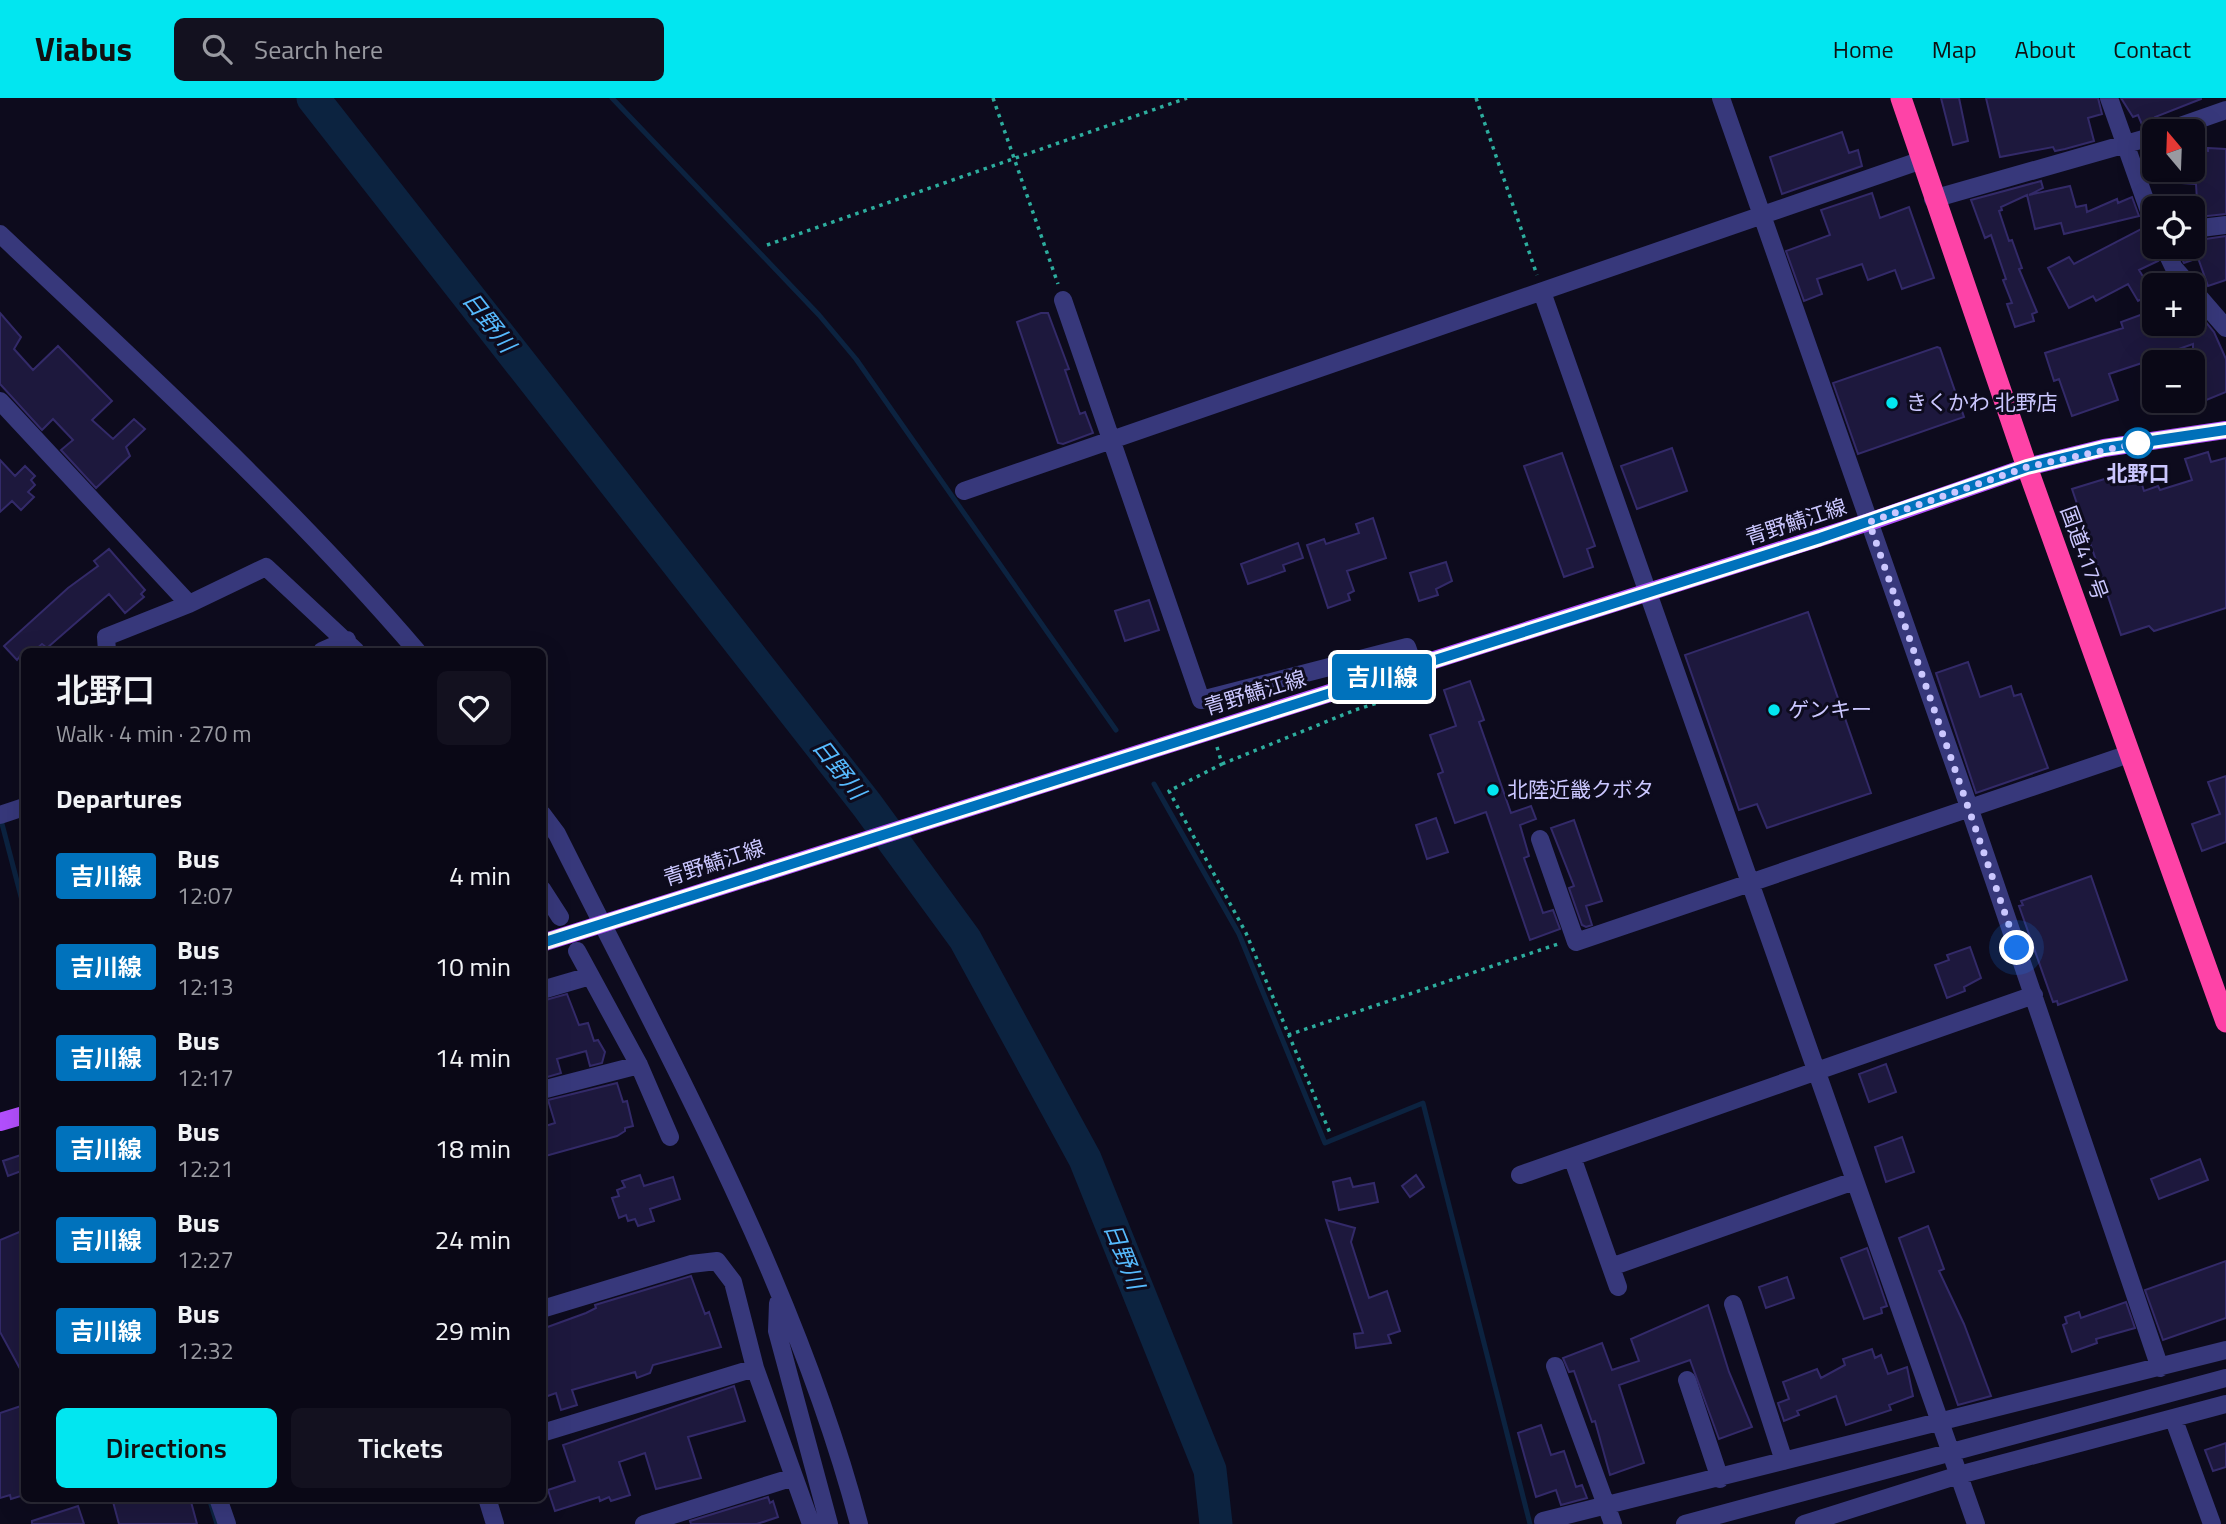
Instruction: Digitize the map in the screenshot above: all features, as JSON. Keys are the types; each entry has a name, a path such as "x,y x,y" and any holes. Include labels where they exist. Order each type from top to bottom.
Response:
{"highway":[{"name":"国道417号","path":"1900,98 2027,467 2226,1022"}],"main road":[{"name":"青野鯖江線","path":"546,942 1869,522 2027,467 2104,448 2226,430"},
{"path":"0,1122 21,1116"}],"street":[{"path":"1721,98 2034,995 2160,1368"},
{"path":"2109,98 2144,196"},
{"path":"2200,119 2226,110"},
{"path":"1933,200 2012,175 2142,140"},
{"path":"964,491 1922,160"},
{"path":"2205,228 2226,225"},
{"path":"0,234 197,421 313,537 415,648"},
{"path":"1542,292 1976,1524"},
{"path":"1063,300 1201,700 1407,647 1414,667"},
{"path":"2205,304 2226,328"},
{"path":"0,401 189,604"},
{"path":"107,648 106,638 189,604 266,567 351,646"},
{"path":"1540,839 1576,942 2129,754"},
{"path":"0,815 21,808"},
{"path":"546,819 608,920 680,1075 778,1296 824,1409 859,1524"},
{"path":"546,895 560,918"},
{"path":"577,951 639,1065 670,1137"},
{"path":"546,989 590,976"},
{"path":"1520,1175 2034,995"},
{"path":"546,1089 639,1065"},
{"path":"1572,1157 1618,1287"},
{"path":"1611,1267 1854,1181"},
{"path":"546,1308 691,1264 717,1261 733,1282 755,1367 811,1524"},
{"path":"778,1296 777,1331 829,1524"},
{"path":"1733,1304 1784,1461"},
{"path":"1543,1521 1605,1504 1720,1479 2226,1350"},
{"path":"1555,1366 1613,1524"},
{"path":"546,1432 755,1367"},
{"path":"1685,1524 2226,1378"},
{"path":"1687,1380 1720,1479"},
{"path":"1804,1524 1959,1475 2226,1404"},
{"path":"2174,1420 2212,1524"},
{"path":"643,1524 794,1477"},
{"path":"219,1502 227,1524"},
{"path":"488,1502 495,1524"}],"path":[{"path":"993,98 1063,300"},
{"path":"767,245 1187,98"},
{"path":"1476,98 1542,292"},
{"path":"1330,1133 1246,933 1169,791 1222,764 1355,710 1403,695 1417,680 1414,667"},
{"path":"1217,747 1222,764"},
{"path":"1288,1035 1549,945 1576,942"}],"building":[{"path":"1941,98 1959,98 1968,141 1953,145"},
{"path":"1986,98 2098,98 2102,114 2088,118 2094,141 2055,151 2053,147 2000,157"},
{"path":"2121,98 2201,98 2156,119 2142,119 2142,125 2138,115 2133,117"},
{"path":"1842,132 1849,153 1858,150 1862,166 1782,194 1770,157"},
{"path":"2208,148 2226,149 2226,214 2205,216 2205,196 2197,196 2196,184 2182,183 2205,182 2205,151 2208,151"},
{"path":"2041,181 2043,188 2029,195 2070,186 2076,207 2086,205 2087,212 2117,199 2118,203 2132,197 2139,216 2064,234 2061,223 2035,229 2027,195 2001,207 2002,210 1999,211 2009,241 2012,240 2022,268 2019,269 2037,312 2032,314 2034,321 2015,327 2007,304 2012,303 2003,280 2006,279 1991,235 1985,238 1971,200"},
{"path":"1872,193 1880,218 1909,207 1934,278 1902,289 1895,270 1868,280 1862,264 1817,279 1822,294 1804,301 1786,251 1830,235 1821,210"},
{"path":"2142,229 2142,259 2158,261 2139,270 2142,275 2142,299 2138,301 2128,284 2096,301 2093,296 2069,308 2048,268 2069,257 2074,264"},
{"path":"2226,236 2226,280 2208,286 2198,259 2205,259 2205,239"},
{"path":"0,313 21,337 14,349 33,370 58,346 112,401 92,420 113,439 134,419 145,429 126,447 130,456 96,488 61,450 73,440 53,419 42,430 0,384"},
{"path":"1048,313 1069,369 1065,370 1080,414 1085,412 1093,433 1063,444 1058,443 1017,322"},
{"path":"2142,314 2142,336 2205,336 2205,321 2214,332 2226,359 2226,392 2205,401 2205,350 2193,350 2193,344 2176,350 2142,350 2142,363 2109,374 2118,400 2072,416 2059,379 2054,381 2045,353 2123,328 2121,322"},
{"path":"1940,348 1964,417 1858,454 1833,383"},
{"path":"1672,448 1687,491 1637,509 1621,466"},
{"path":"2208,452 2211,462 2226,458 2226,608 2154,631 2149,626 2121,635 2072,489 2137,469 2144,491 2158,486 2160,490 2192,480 2185,459"},
{"path":"1562,453 1595,546 1587,549 1593,567 1564,577 1524,466"},
{"path":"0,460 15,476 25,466 35,476 31,480 35,485 28,492 34,497 21,510 12,501 0,512"},
{"path":"1373,518 1386,558 1347,571 1354,591 1348,594 1350,600 1328,608 1307,545 1324,539 1326,544 1359,533 1356,524"},
{"path":"1298,543 1303,558 1283,565 1285,571 1248,584 1241,564"},
{"path":"109,549 145,590 141,594 144,597 125,613 109,594 47,648 42,644 37,648 21,648 21,655 17,660 4,646 68,588 98,566 94,561"},
{"path":"1446,562 1452,581 1436,589 1438,595 1419,601 1410,573"},
{"path":"1149,600 1159,630 1125,641 1115,611"},
{"path":"1808,612 1871,793 1767,828 1757,804 1739,810 1685,655"},
{"path":"1968,662 1980,697 2011,686 2014,696 2021,694 2048,768 1976,793 1936,673"},
{"path":"1470,681 1484,720 1479,722 1511,813 1531,806 1536,819 1520,825 1529,856 1524,858 1543,913 1553,910 1560,929 1530,940 1486,812 1455,823 1438,774 1443,772 1430,735 1456,726 1444,690"},
{"path":"2226,776 2226,842 2202,851 2192,824 2220,814 2208,782"},
{"path":"1436,818 1448,852 1427,859 1416,825"},
{"path":"1574,820 1602,901 1586,906 1592,925 1586,927 1582,925 1569,888 1574,886 1551,828"},
{"path":"2091,876 2127,980 2058,1005 2057,1001 2053,1002 2019,906 2023,905 2021,901"},
{"path":"1970,947 1981,978 1964,987 1965,991 1947,998 1935,965 1949,960 1947,955"},
{"path":"567,994 579,1025 588,1023 594,1041 598,1040 605,1052 602,1063 590,1066 586,1051 557,1059 561,1073 546,1077 546,1000"},
{"path":"1886,1064 1896,1092 1869,1102 1859,1074"},
{"path":"617,1083 623,1102 627,1101 633,1126 625,1128 625,1131 617,1136 546,1156 546,1126 555,1123 548,1100"},
{"path":"1902,1137 1914,1172 1886,1182 1875,1147"},
{"path":"21,1155 21,1171 8,1176 3,1161"},
{"path":"2200,1159 2208,1180 2159,1199 2151,1179"},
{"path":"640,1175 644,1186 673,1177 680,1199 650,1209 654,1221 638,1226 635,1219 628,1221 626,1215 619,1218 612,1198 619,1196 617,1190 625,1187 622,1181"},
{"path":"1416,1175 1424,1187 1410,1197 1402,1186"},
{"path":"1350,1178 1353,1187 1374,1183 1378,1202 1339,1210 1333,1182"},
{"path":"1326,1220 1355,1228 1351,1242 1369,1298 1387,1291 1400,1331 1388,1335 1391,1343 1356,1348 1354,1334 1363,1333"},
{"path":"1928,1226 1944,1269 1939,1271 1964,1324 1991,1396 1958,1405 1899,1238"},
{"path":"21,1231 21,1370 0,1332 0,1240"},
{"path":"1867,1248 1887,1306 1881,1308 1882,1313 1864,1319 1841,1258"},
{"path":"2226,1261 2226,1318 2163,1340 2145,1290"},
{"path":"691,1276 705,1314 709,1312 721,1347 653,1365 650,1373 637,1378 635,1372 572,1390 577,1405 561,1410 556,1393 546,1397 546,1328 586,1313 596,1308 595,1305"},
{"path":"1787,1277 1794,1298 1766,1308 1759,1287"},
{"path":"2126,1302 2135,1328 2096,1339 2097,1343 2072,1352 2063,1325 2067,1323 2065,1317 2079,1312 2081,1318"},
{"path":"1708,1305 1729,1372 1752,1427 1719,1439 1690,1360 1619,1385 1644,1463 1610,1475 1595,1421 1592,1422 1574,1371 1569,1372 1563,1358 1602,1343 1612,1370 1639,1361 1631,1339"},
{"path":"1872,1349 1875,1358 1881,1355 1888,1374 1907,1367 1913,1396 1889,1405 1891,1410 1846,1425 1836,1396 1797,1411 1799,1415 1784,1421 1778,1403 1789,1399 1783,1382 1817,1369 1821,1378 1845,1365 1843,1359"},
{"path":"734,1386 745,1421 688,1437 701,1478 656,1489 645,1453 619,1462 630,1495 611,1501 609,1497 600,1501 599,1497 555,1511 548,1490 575,1481 563,1445"},
{"path":"21,1406 21,1496 11,1499 10,1495 0,1498 0,1413"},
{"path":"1541,1425 1551,1455 1564,1451 1576,1487 1582,1485 1587,1498 1561,1505 1556,1490 1536,1497 1518,1433"},
{"path":"2226,1443 2226,1467 2213,1471 2205,1450"},
{"path":"768,1497 770,1503 773,1501 778,1517 757,1524 691,1524 690,1521"},
{"path":"113,1502 191,1502 197,1524 119,1524"},
{"path":"78,1506 84,1524 32,1524 32,1521"}],"waterway":[{"name":"日野川","path":"313,98 867,805 965,939 1085,1159 1210,1470 1216,1524"},
{"path":"612,98 819,315 856,359 1116,730"},
{"path":"1154,784 1239,934 1325,1143 1423,1103 1530,1524"},
{"path":"1,820 21,897"},
{"path":"210,1502 217,1524"}],"bus line":[{"name":"吉川線","path":"546,942 1820,538 2027,467 2104,448 2226,430"}],"place":[{"name":"きくかわ 北野店","path":"1892,403"},
{"name":"北野口","path":"2138,443"},
{"name":"ゲンキー","path":"1774,710"},
{"name":"北陸近畿クボタ","path":"1493,790"}],"route":[{"path":"2017,948 1869,522 2027,467 2104,448 2138,443"}]}
